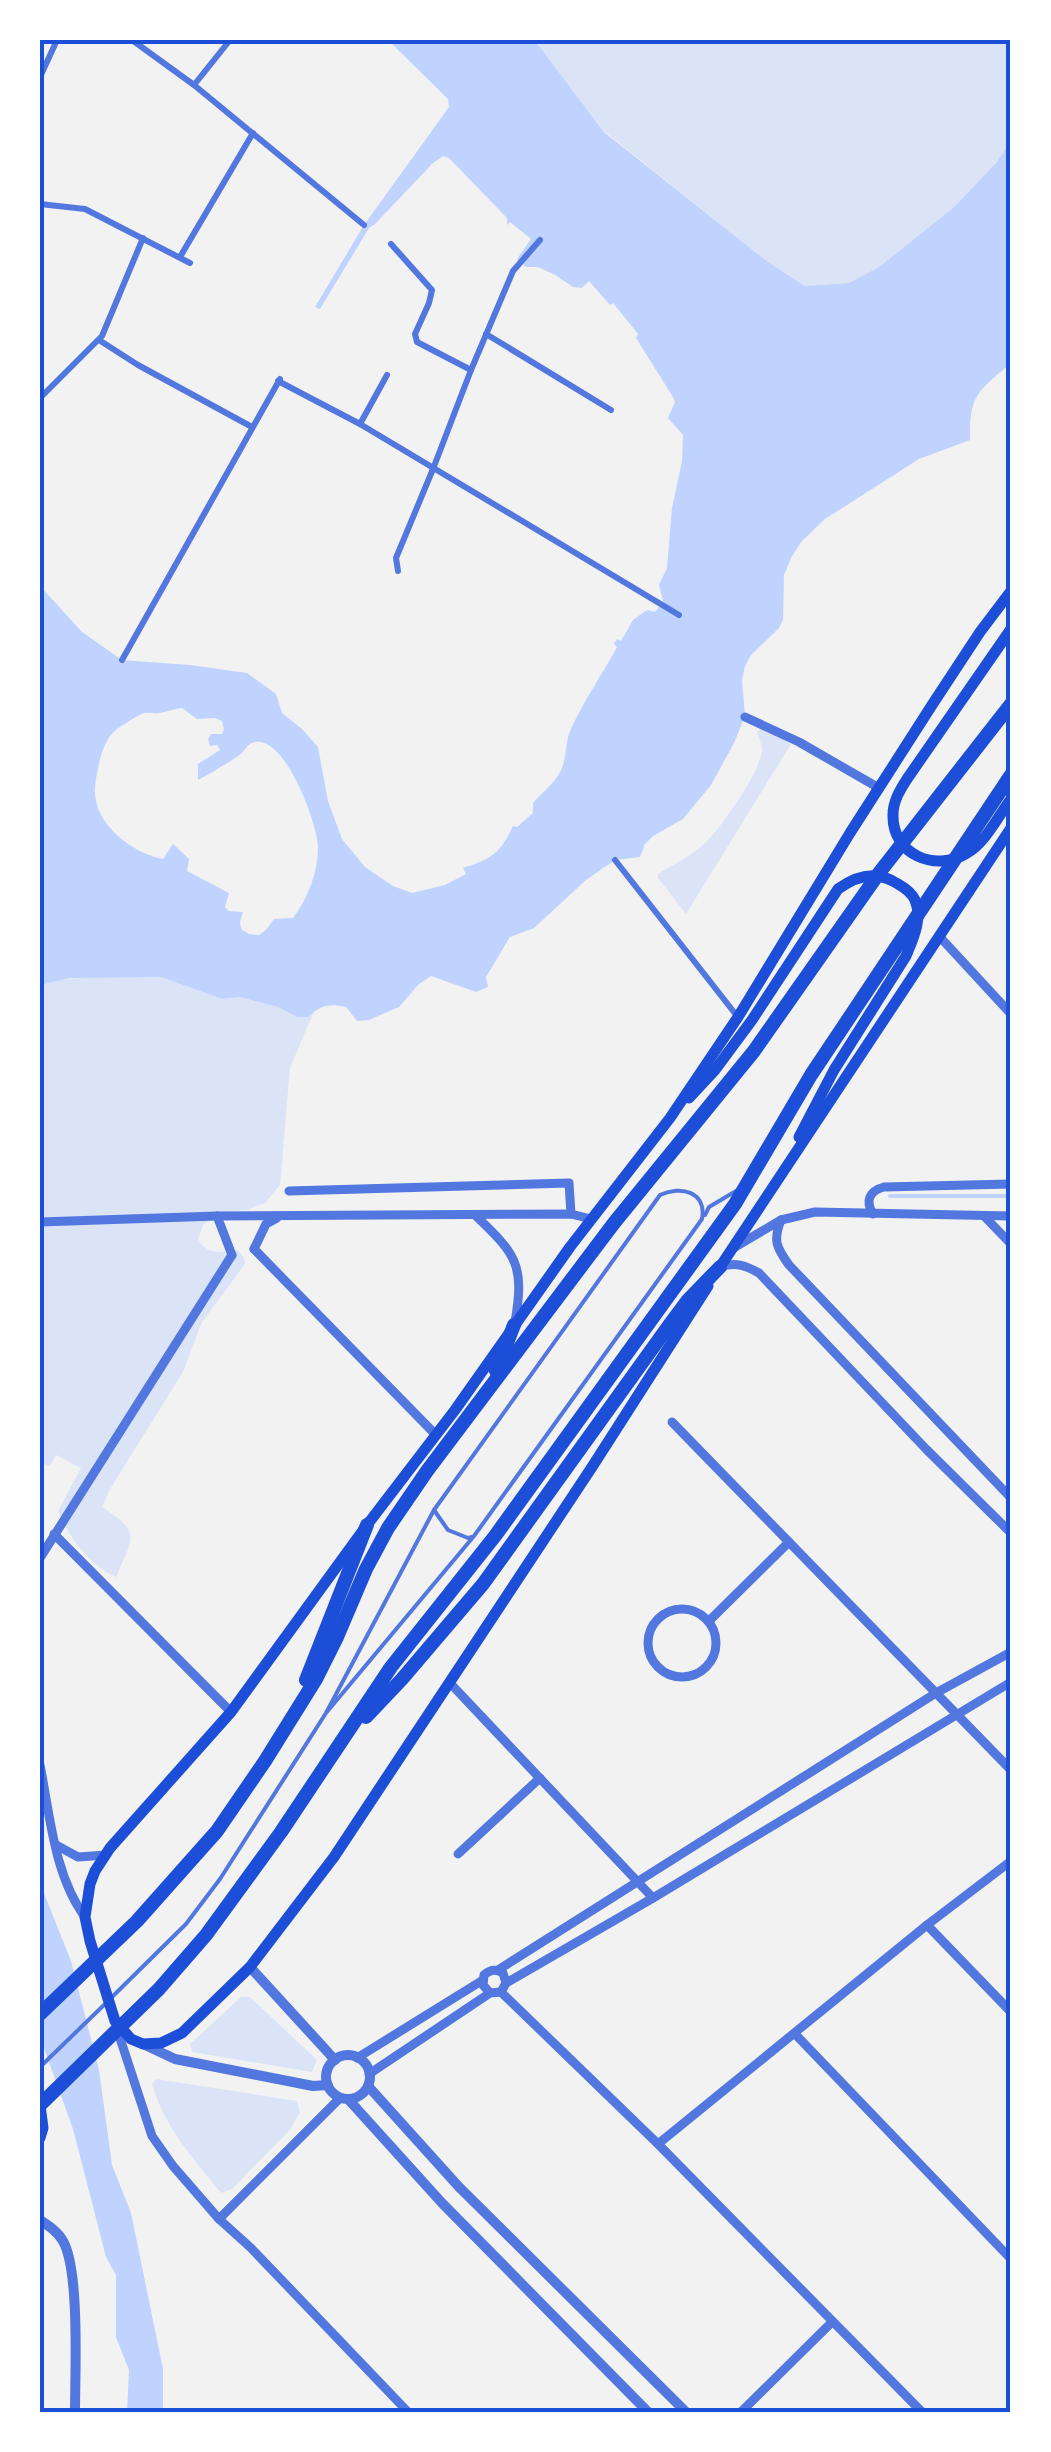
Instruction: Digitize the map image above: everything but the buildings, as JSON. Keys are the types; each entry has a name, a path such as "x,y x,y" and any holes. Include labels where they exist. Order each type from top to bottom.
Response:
{"highway":[{"path":"40,2014 137,1920 216,1831 290,1722 323,1665 366,1568 427,1471 614,1222 754,1050 879,874 1011,704"},
{"path":"40,2105 159,1989 206,1935 281,1832 391,1667 495,1536 746,1188 811,1075 1011,775"},
{"path":"342,1743 484,1584 670,1324 720,1267"},
{"path":"489,1389 514,1325"},
{"path":"290,1722 367,1525"}],"main road":[{"path":"1011,591 879,788 738,1017 670,1118 591,1219 231,1712 95,1871 86,1917 90,1940 115,2022 131,2039 143,2044 160,2043 182,2032 250,1967 334,1857 1011,828"},
{"path":"1011,629 907,779 897,796 893,822 907,848 928,861 942,862 968,853 979,843 1011,798"},
{"path":"670,1118 704,1083 742,1033 838,889 864,876 892,880 915,899 918,915 914,938 834,1070 780,1177"},
{"path":"40,2105 40,2138"}],"street":[{"path":"40,77 57,40"},
{"path":"132,40 194,85 364,225"},
{"path":"194,85 230,40"},
{"path":"180,257 253,133"},
{"path":"40,204 84,209 190,262"},
{"path":"40,398 99,340 143,238"},
{"path":"398,571 396,558 486,334 514,270 540,240"},
{"path":"391,244 432,290 414,334 417,342 471,370"},
{"path":"486,334 611,410"},
{"path":"99,340 252,427"},
{"path":"360,424 387,374"},
{"path":"122,660 280,379 679,614"},
{"path":"744,718 799,742 879,788"},
{"path":"615,860 738,1017"},
{"path":"940,936 1011,1014"},
{"path":"289,1191 569,1183 571,1214"},
{"path":"873,1214 868,1199 873,1191 884,1187 1011,1184"},
{"path":"732,1249 781,1220 815,1212 1011,1216"},
{"path":"40,1222 217,1216 571,1214 591,1219"},
{"path":"217,1216 232,1255"},
{"path":"254,1249 266,1224 280,1216"},
{"path":"476,1216 512,1253 518,1270 520,1292 514,1325"},
{"path":"984,1216 1011,1244"},
{"path":"781,1220 777,1244 789,1264 1011,1498"},
{"path":"40,1558 232,1255 254,1249"},
{"path":"254,1249 436,1435"},
{"path":"720,1267 739,1264 759,1273 926,1449 1011,1532"},
{"path":"672,1422 1011,1770"},
{"path":"54,1534 231,1712"},
{"path":"709,1621 790,1542"},
{"path":"687,1609 709,1621 717,1644 707,1668 684,1678 660,1670 652,1660 648,1636 663,1614 687,1609"},
{"path":"357,2058 936,1692 1011,1652"},
{"path":"448,1682 653,1898"},
{"path":"220,2219 344,2098 356,2098 369,2080 499,1989 1011,1682"},
{"path":"40,1765 64,1877 86,1917"},
{"path":"458,1854 540,1778"},
{"path":"56,1845 78,1857 106,1855"},
{"path":"658,2144 1011,1861"},
{"path":"927,1925 1011,2012"},
{"path":"250,1967 335,2060"},
{"path":"498,1970 503,1973 499,1989"},
{"path":"482,1980 483,1986 499,1989 658,2144 922,2412"},
{"path":"115,2022 152,2136 174,2166 220,2219 408,2412"},
{"path":"795,2034 1011,2259"},
{"path":"143,2044 175,2060 328,2086 344,2098 648,2412"},
{"path":"328,2086 327,2072 342,2056 357,2058 367,2067 369,2080 458,2187 686,2412"},
{"path":"442,2203 458,2187"},
{"path":"40,2220 63,2242 72,2271 75,2412"},
{"path":"742,2412 832,2322"}],"lane":[{"path":"326,1713 474,1536 714,1204 746,1188"},
{"path":"40,2067 186,1924 220,1879 326,1713 434,1510 660,1195 671,1190 688,1191 702,1202 702,1219"},
{"path":"434,1510 448,1530 468,1538 474,1536"}],"shaded area":[{"path":"532,40 1004,40 1011,52 1011,141 996,163 953,208 879,267 849,283 805,286 768,262 605,132"},
{"path":"761,728 791,744 686,914 658,874 700,848 730,812 756,770 762,748 757,733"},
{"path":"161,977 222,999 239,997 279,1007 297,1017 315,1009 290,1068 280,1185 265,1203 247,1210 222,1212 203,1225 198,1239 206,1248 215,1252 238,1250 245,1264 202,1322 183,1372 102,1507 129,1530 129,1545 116,1577 81,1550 58,1511 81,1468 56,1455 50,1466 40,1462 40,987 65,979"},
{"path":"241,1997 250,1997 317,2060 312,2072 192,2052 190,2044"},
{"path":"156,2079 297,2101 300,2112 290,2130 232,2189 221,2193 172,2128 157,2100 152,2084"}],"water":[{"path":"388,40 532,40 605,133 768,262 805,286 849,283 879,267 953,208 996,163 1011,141 1011,363 978,395 971,413 970,440 919,459 825,519 801,542 784,575 783,620 745,666 745,716 711,785 683,819 645,844 640,857 615,860 586,880 534,928 510,937 486,977 488,987 476,992 431,976 399,1007 357,1021 346,1007 326,1006 308,1017 297,1017 278,1007 239,997 222,999 161,977 70,978 40,987 40,586 82,632 122,660 247,673 276,694 282,713 318,747 328,801 342,839 365,867 393,886 412,893 445,885 466,874 463,868 494,854 513,826 517,827 533,813 533,803 562,768 571,729 617,647 617,639 621,641 633,620 647,610 655,612 663,601 659,585 667,568 672,508 682,461 683,435 668,418 675,402 673,397 636,338 638,334 613,303 610,305 589,281 582,288 573,287 538,267 526,267 517,259 531,239 510,222 507,225 507,218 449,158 443,156 433,163 369,228 320,309 315,307 364,225 449,107 448,99","holes":["182,708 197,719 215,718 222,721 224,729 222,734 211,734 208,739 210,746 217,745 220,750 198,764 198,780 252,743 266,744 288,766 312,819 318,857 308,894 293,918 274,919 259,935 241,929 243,912 225,907 229,893 187,871 189,859 173,844 163,859 142,852 113,831 99,812 95,787 100,758 117,729 144,713"]},
{"path":"40,1883 71,1961 99,2070 112,2165 131,2213 163,2369 163,2412 127,2412 129,2370 116,2337 116,2275 106,2257 73,2129 40,2037"}],"waterway":[{"path":"890,1196 1011,1196"}]}
